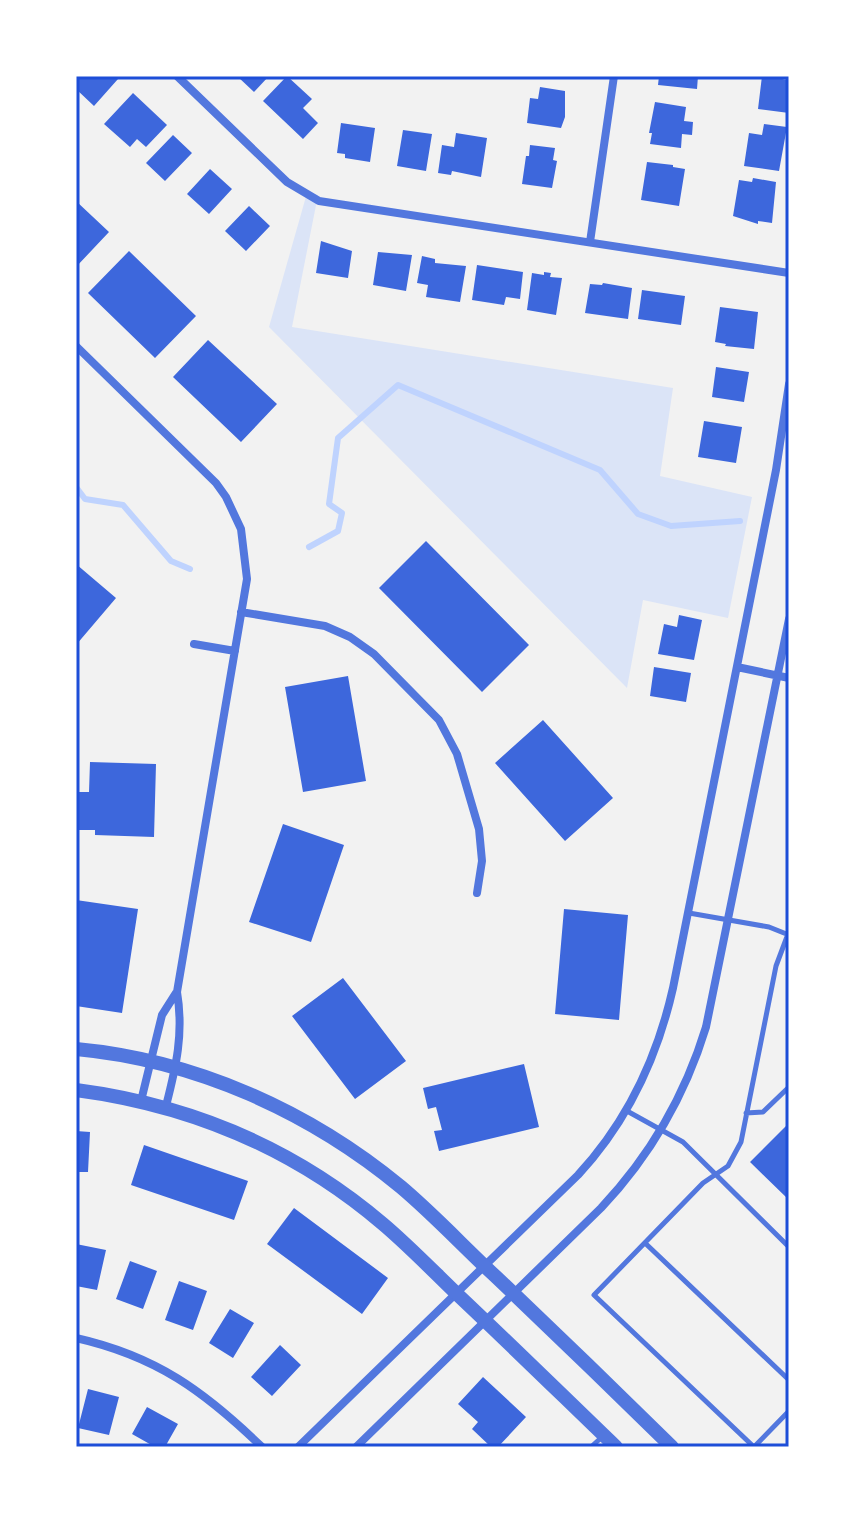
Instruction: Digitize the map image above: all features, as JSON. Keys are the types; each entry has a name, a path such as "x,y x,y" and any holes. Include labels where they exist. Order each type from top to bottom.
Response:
{"street":[{"path":"177,76 287,182 319,201 789,273"},
{"path":"590,242 614,76"},
{"path":"76,346 207,471 226,497 241,529 244,546 247,579 177,992 181,1019 176,1068 166,1106"},
{"path":"298,1447 591,1161 627,1111 646,1075 661,1036 689,913 776,470 789,384"},
{"path":"241,612 325,626 350,637 374,654 439,720 457,754 479,829 482,861 477,893"},
{"path":"356,1447 621,1187 662,1131 701,1045 789,619"},
{"path":"194,644 235,651"},
{"path":"737,667 789,678"},
{"path":"141,1101 162,1015 177,992"},
{"path":"76,1049 150,1062 211,1079 270,1103 342,1144 400,1186 672,1447"},
{"path":"76,1090 166,1106 256,1141 329,1182 384,1224 616,1447"},
{"path":"76,1338 118,1350 164,1369 196,1389 262,1447"}],"lane":[{"path":"689,913 779,929 788,934 776,966 741,1142 734,1159 703,1183 594,1295 754,1447 789,1411"},
{"path":"746,1113 763,1112 789,1087"},
{"path":"627,1111 683,1142 789,1247"},
{"path":"645,1243 789,1380"},
{"path":"591,1447 603,1435"}],"shaded area":[{"path":"307,193 318,195 292,327 673,388 660,476 752,497 728,618 643,600 627,688 269,327"}],"building":[{"path":"76,76 115,76 118,79 94,106 76,89"},
{"path":"237,76 269,76 254,92"},
{"path":"287,76 312,99 303,108 318,123 303,139 263,101"},
{"path":"659,76 698,76 697,89 658,85"},
{"path":"762,76 789,80 789,113 758,109"},
{"path":"540,87 565,91 565,117 561,128 527,123 530,98 538,99"},
{"path":"133,93 167,125 146,147 137,139 130,147 104,124"},
{"path":"655,102 686,107 684,121 693,122 692,135 682,134 681,148 650,144"},
{"path":"341,123 375,128 370,162 345,158 345,154 337,153"},
{"path":"764,124 787,127 779,171 744,166 749,133 762,135"},
{"path":"403,130 432,134 426,171 397,166"},
{"path":"456,133 487,138 481,177 452,171 451,175 438,173 442,145 454,147"},
{"path":"173,135 192,153 165,181 146,163"},
{"path":"530,145 555,148 553,160 557,161 552,188 522,184"},
{"path":"647,162 685,169 679,206 641,200"},
{"path":"210,169 232,189 209,214 187,194"},
{"path":"753,178 776,182 772,223 758,221 758,224 733,216 739,180 752,182"},
{"path":"76,201 109,232 76,267"},
{"path":"249,206 270,226 246,251 225,231"},
{"path":"321,241 352,251 348,278 316,273"},
{"path":"129,251 196,316 155,358 88,293"},
{"path":"378,252 412,255 406,291 373,285"},
{"path":"422,256 435,259 435,263 466,266 460,302 426,297 428,285 417,283"},
{"path":"477,265 523,272 520,299 506,297 504,305 472,300"},
{"path":"544,272 551,273 550,277 562,278 556,315 527,310 532,273 544,275"},
{"path":"590,284 632,288 628,319 585,313"},
{"path":"642,290 685,296 681,325 638,319"},
{"path":"720,307 758,312 754,349 715,342"},
{"path":"208,340 277,404 241,442 173,377"},
{"path":"716,367 749,372 744,402 712,397"},
{"path":"704,421 742,427 736,463 698,457"},
{"path":"426,541 529,645 482,692 379,588"},
{"path":"76,564 116,598 76,645"},
{"path":"679,615 702,620 694,660 658,654 664,624 677,627"},
{"path":"654,667 691,673 686,702 650,696"},
{"path":"348,676 366,781 303,792 285,687"},
{"path":"543,720 613,798 565,841 495,763"},
{"path":"90,762 156,764 154,837 95,835 95,830 76,830 78,792 89,792"},
{"path":"283,824 344,845 311,942 249,922"},
{"path":"76,900 138,909 122,1013 76,1006"},
{"path":"564,909 628,915 619,1020 555,1014"},
{"path":"343,978 406,1061 355,1099 292,1016"},
{"path":"524,1064 539,1127 439,1151 434,1131 442,1130 436,1107 428,1109 423,1088"},
{"path":"789,1123 789,1200 750,1162"},
{"path":"76,1131 90,1132 88,1172 76,1172"},
{"path":"144,1145 248,1181 234,1220 131,1185"},
{"path":"294,1208 388,1278 362,1314 267,1244"},
{"path":"76,1244 106,1250 97,1290 76,1286"},
{"path":"130,1261 157,1271 143,1309 116,1299"},
{"path":"179,1281 207,1291 193,1330 165,1320"},
{"path":"230,1309 254,1323 233,1358 209,1343"},
{"path":"280,1345 301,1365 272,1396 251,1377"},
{"path":"483,1377 526,1417 498,1447 491,1447 472,1429 478,1422 458,1404"},
{"path":"88,1389 119,1397 109,1435 78,1428"},
{"path":"147,1407 178,1424 165,1447 155,1447 132,1434"}],"waterway":[{"path":"309,547 338,531 342,513 329,504 338,438 398,385 600,470 638,514 671,526 740,521"},
{"path":"76,487 85,499 123,505 171,561 190,569"}]}
